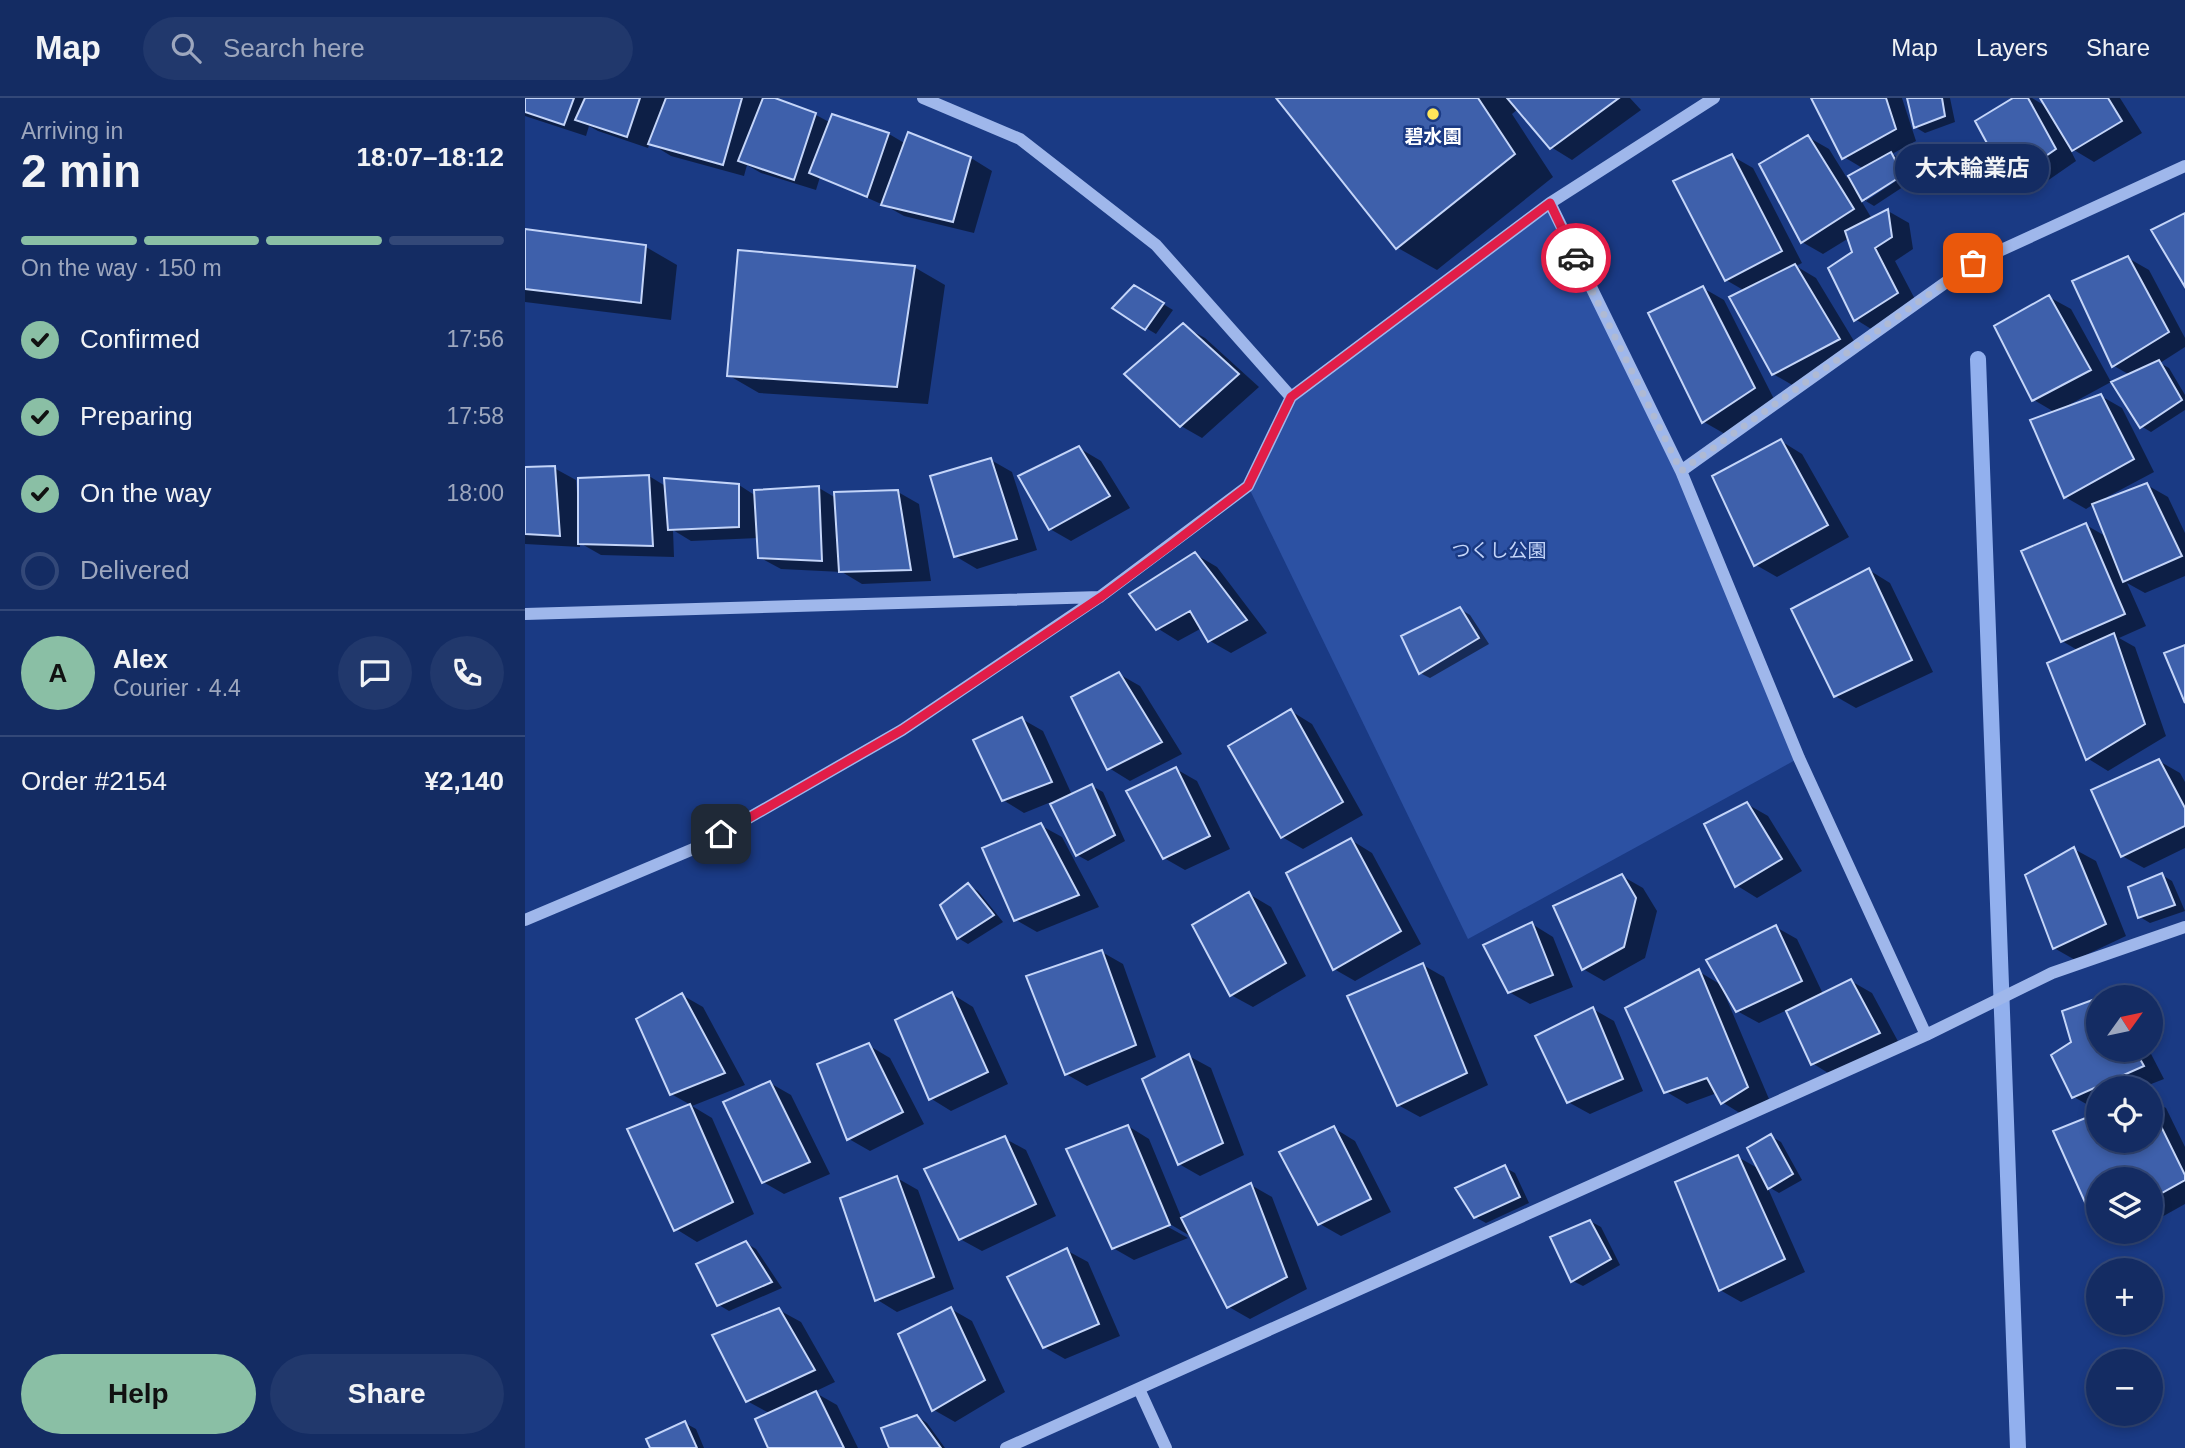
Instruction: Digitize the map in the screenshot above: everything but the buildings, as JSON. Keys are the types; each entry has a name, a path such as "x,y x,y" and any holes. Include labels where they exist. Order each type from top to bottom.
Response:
{"street":[{"path":"923,98 1020,139 1156,245 1291,397"},
{"path":"525,920 698,847 902,730 1101,597 1248,486 1291,397 1550,203 1714,98"},
{"path":"1681,471 1973,263 2185,166"},
{"path":"1550,203 1681,471 1799,758 1926,1035"},
{"path":"525,614 1101,597"},
{"path":"1006,1448 1926,1035 2052,973 2185,927"},
{"path":"1139,1389 1166,1448"}],"green space":[{"name":"つくし公園","path":"1550,203 1681,471 1799,758 1468,939 1248,486 1291,397"}],"waterway":[{"path":"1978,359 2018,1448"}],"way so far":[{"path":"1576,258 1681,471 1973,263"}],"place":[{"name":"碧水園","path":"1433,114"},
{"name":"大木輪業店","path":"1973,263"}],"route":[{"path":"721,834 902,730 1101,597 1171,545 1248,486 1291,397 1550,203 1576,258"}]}
